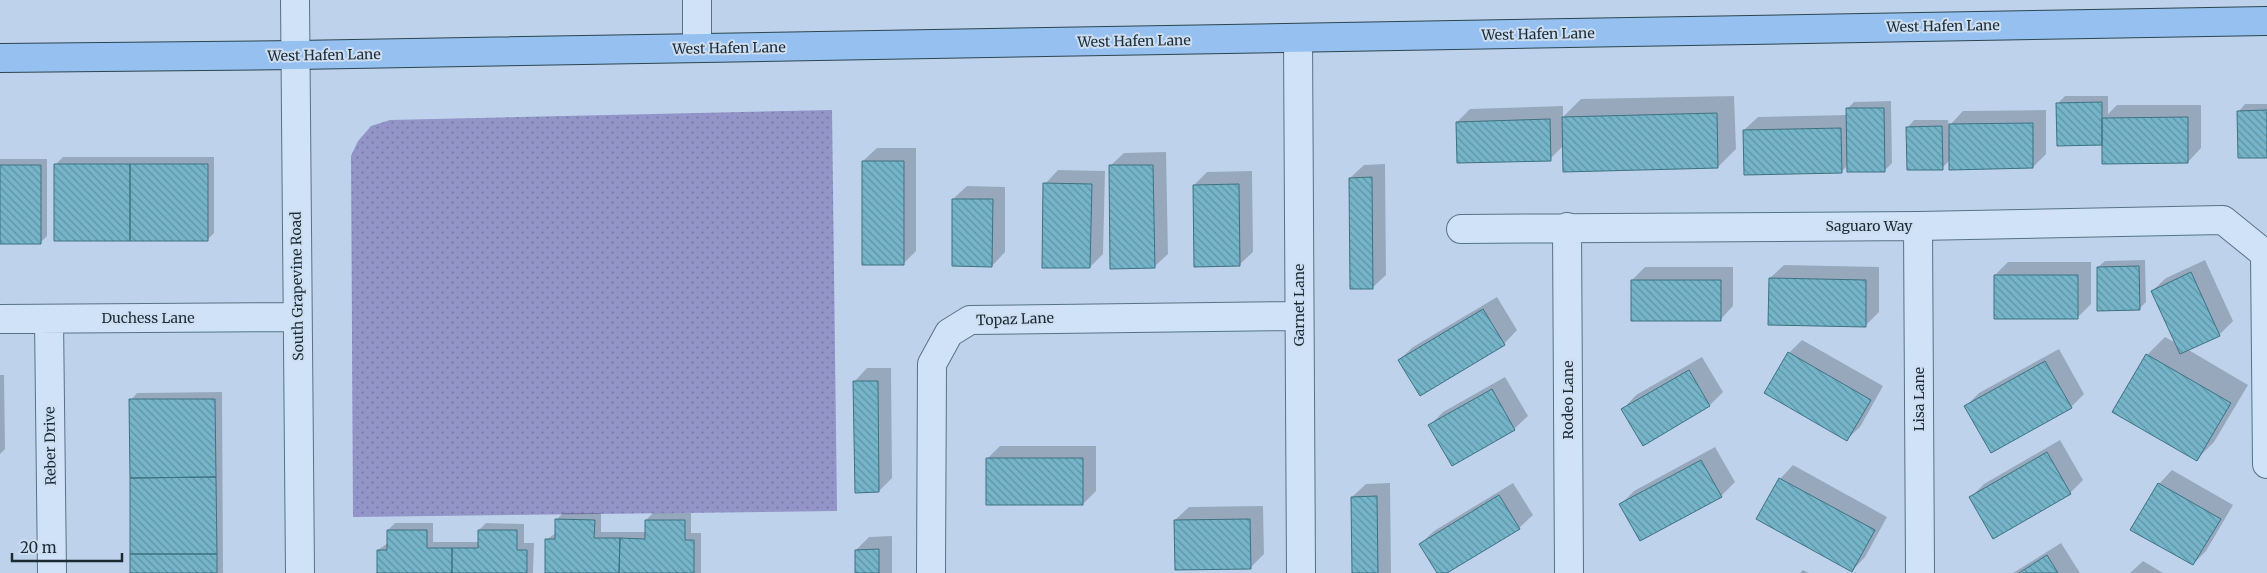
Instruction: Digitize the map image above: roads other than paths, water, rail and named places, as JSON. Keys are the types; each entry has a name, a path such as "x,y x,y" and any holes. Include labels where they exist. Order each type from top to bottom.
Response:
{"main road":[{"name":"West Hafen Lane","path":"0,58 296,55 2267,21"}],"street":[{"name":"South Grapevine Road","path":"295,0 300,573"},
{"path":"697,48 698,0"},
{"name":"Garnet Lane","path":"1298,38 1301,573"},
{"name":"Saguaro Way","path":"1462,229 1918,226 2223,220 2265,254 2267,464"},
{"name":"Lisa Lane","path":"1918,226 1920,573"},
{"name":"Rodeo Lane","path":"1566,227 1569,573"},
{"name":"Topaz Lane","path":"932,573 932,364 949,333 970,320 980,319 1299,316"},
{"name":"Duchess Lane","path":"0,319 297,317"},
{"name":"Reber Drive","path":"49,319 52,573"}]}
